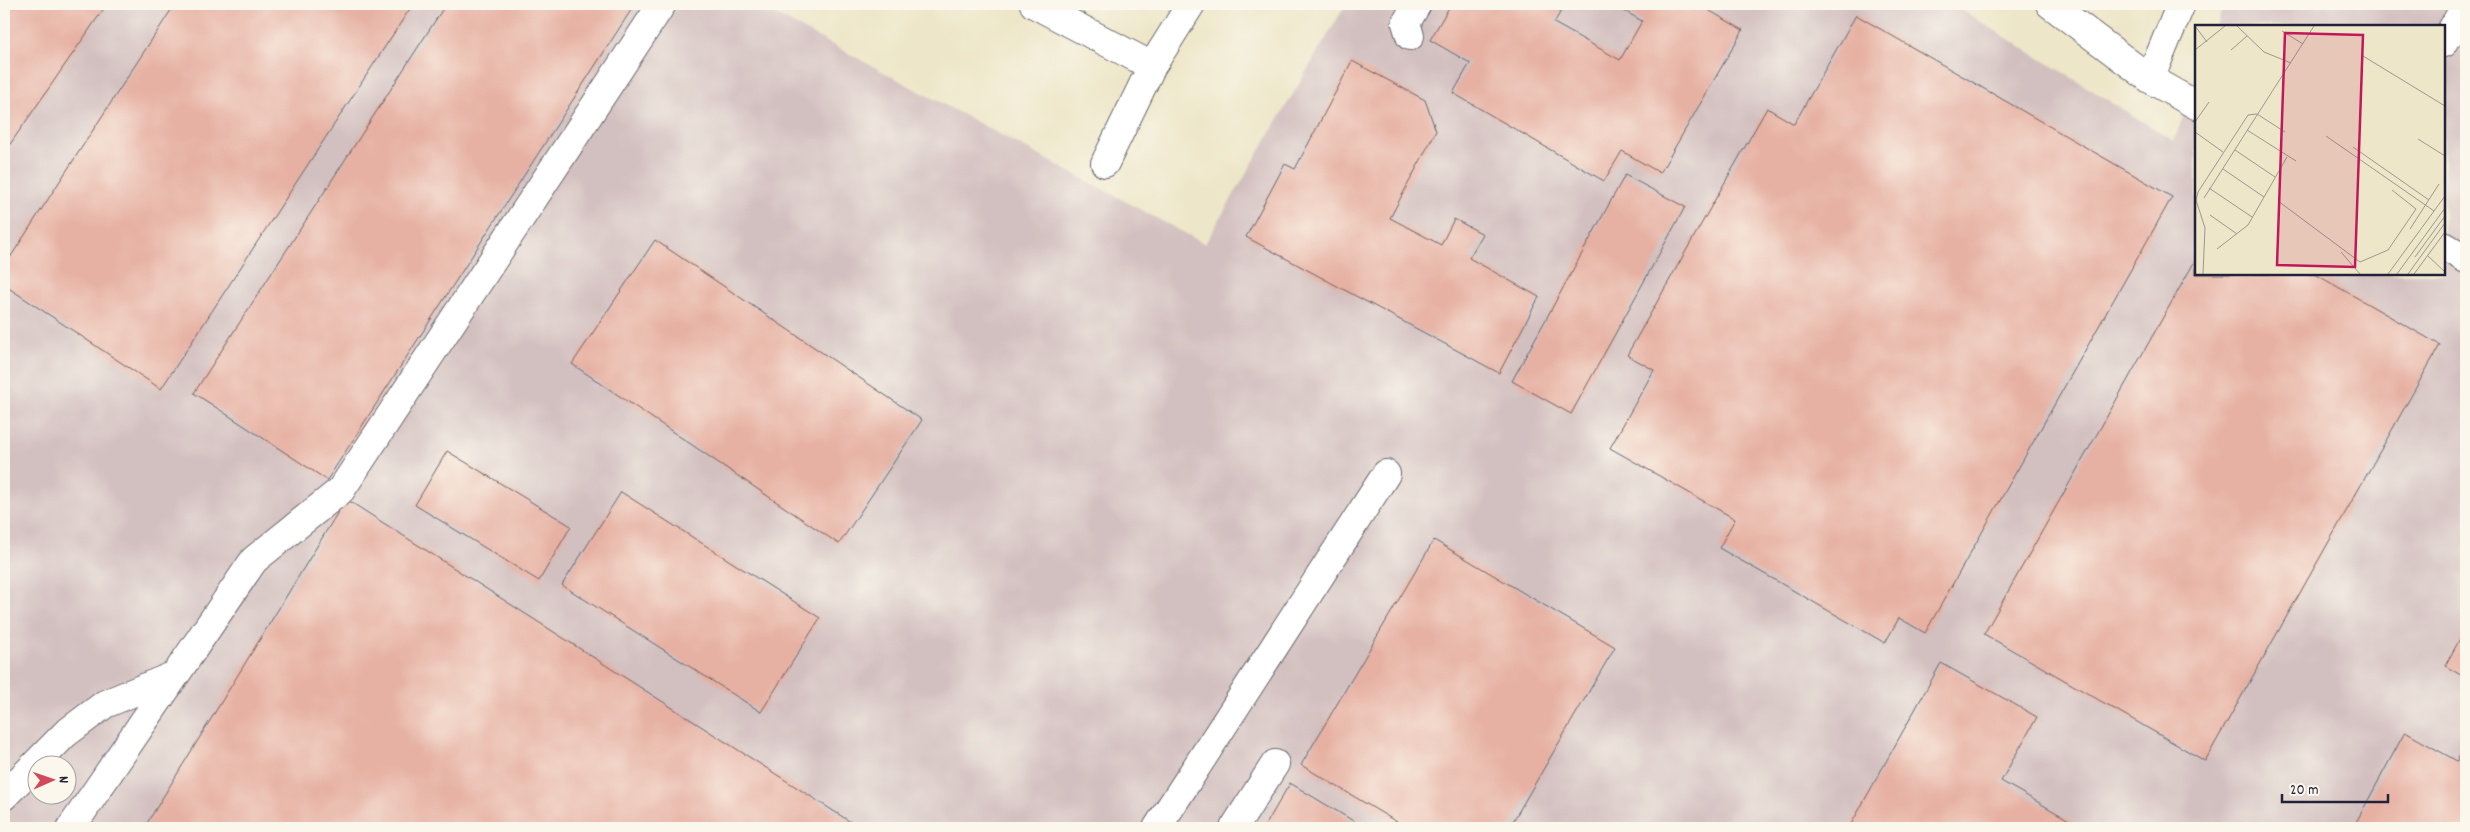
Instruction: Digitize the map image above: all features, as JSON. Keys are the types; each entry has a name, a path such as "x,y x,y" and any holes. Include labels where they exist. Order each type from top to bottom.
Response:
{"street":[{"path":"71,828 254,560 341,490 662,4"},
{"path":"1034,4 1152,66"},
{"path":"1105,163 1152,66 1191,4"},
{"path":"1410,36 1406,24 1418,4"},
{"path":"2050,4 2150,79 2195,104"},
{"path":"2150,79 2180,4"},
{"path":"2445,41 2466,5"},
{"path":"2445,247 2466,259"},
{"path":"1157,828 1386,474"},
{"path":"4,796 65,734 105,704 175,675"},
{"path":"1234,828 1275,764"}],"shaded area":[{"path":"4,4 756,4 1205,244 1346,4 1952,4 2174,141 2195,84 2195,275 2445,275 2445,25 2216,25 2224,4 2466,4 2466,828 4,828"}],"building":[{"path":"4,4 107,4 4,153"},
{"path":"175,4 413,4 161,389 4,285 4,267"},
{"path":"446,4 635,4 327,480 194,393"},
{"path":"1451,4 1565,4 1554,23 1620,60 1642,21 1612,4 1698,4 1743,30 1660,173 1622,151 1604,181 1453,93 1470,63 1430,40"},
{"path":"1856,15 2172,197 1925,633 1899,618 1885,643 1719,548 1735,519 1610,448 1654,370 1627,355 1767,108 1794,124"},
{"path":"1352,61 1425,100 1436,131 1390,218 1441,245 1454,219 1483,234 1469,258 1539,297 1499,373 1246,237 1285,164 1295,169"},
{"path":"1625,175 1685,207 1571,414 1512,381"},
{"path":"655,240 922,420 839,544 572,364"},
{"path":"2195,261 2195,275 2317,275 2440,345 2205,761 1984,634"},
{"path":"447,451 571,526 539,581 415,505"},
{"path":"621,492 820,618 761,712 562,585"},
{"path":"346,499 860,828 144,828"},
{"path":"1434,540 1615,647 1509,828 1407,828 1301,765"},
{"path":"2466,628 2466,678 2445,666"},
{"path":"1941,663 2037,717 2001,781 2083,828 1849,828"},
{"path":"2405,732 2457,761 2466,743 2466,828 2353,828"},
{"path":"1290,783 1365,828 1264,828"}]}
